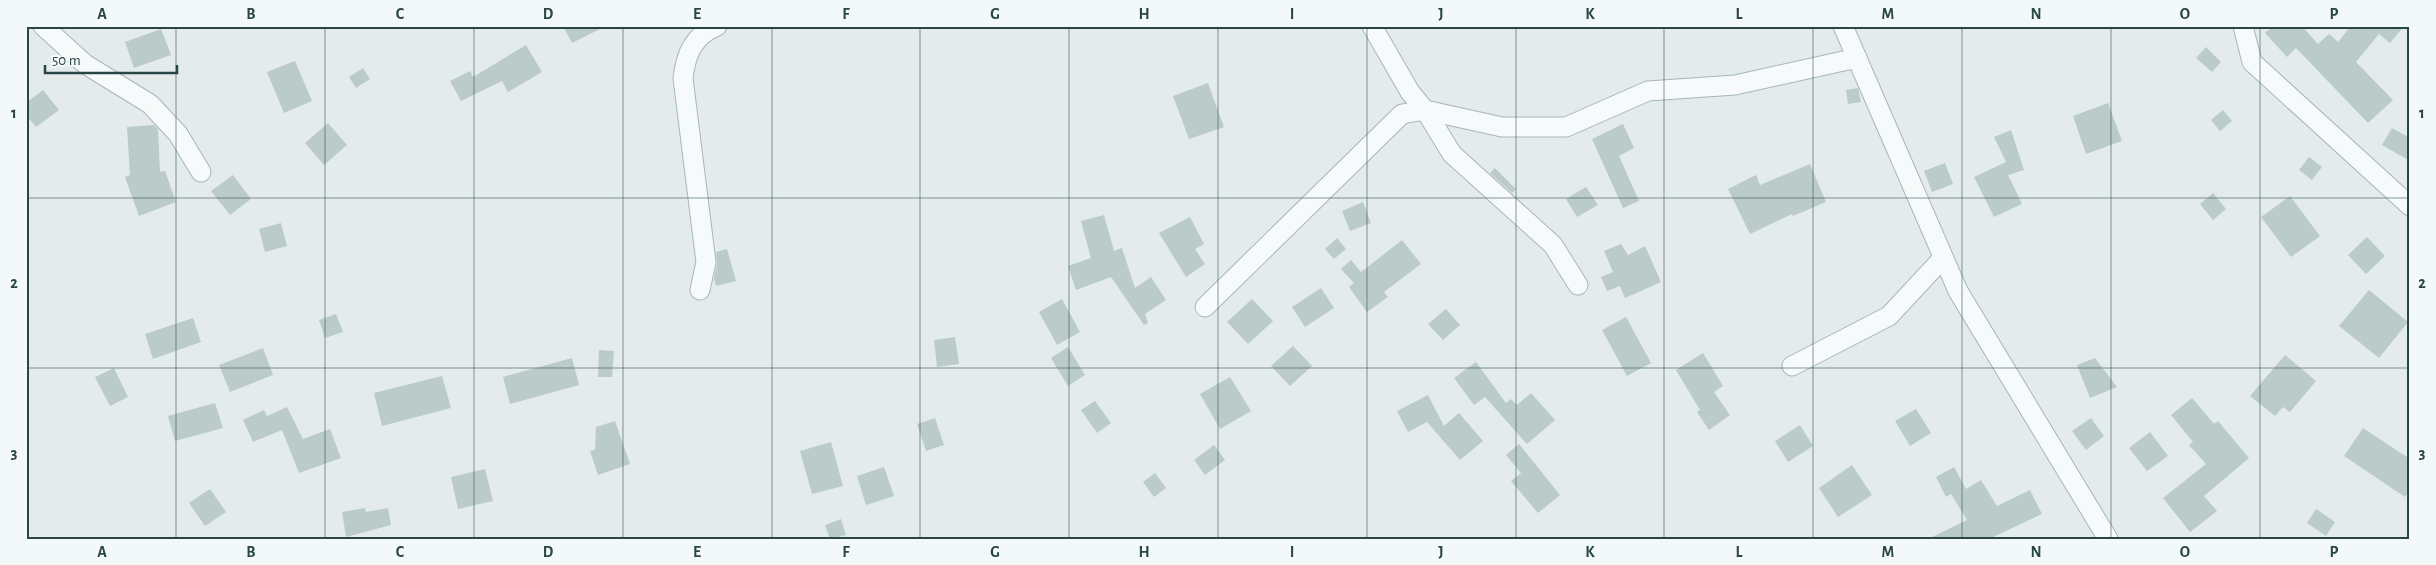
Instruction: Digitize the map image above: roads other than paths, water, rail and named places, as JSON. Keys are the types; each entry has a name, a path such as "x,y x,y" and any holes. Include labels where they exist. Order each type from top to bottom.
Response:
{"street":[{"path":"43,26 85,64 150,104 178,134 201,172"},
{"path":"700,290 706,262 683,78 686,56 697,38 717,26"},
{"path":"1372,26 1410,92 1425,110 1452,154 1553,245 1578,285"},
{"path":"1843,26 1958,291 2108,539"},
{"path":"2243,26 2252,62 2410,206"},
{"path":"1205,307 1402,114 1425,110 1502,127 1566,127 1648,91 1735,85 1857,58"},
{"path":"1792,366 1889,316 1943,258"}]}
